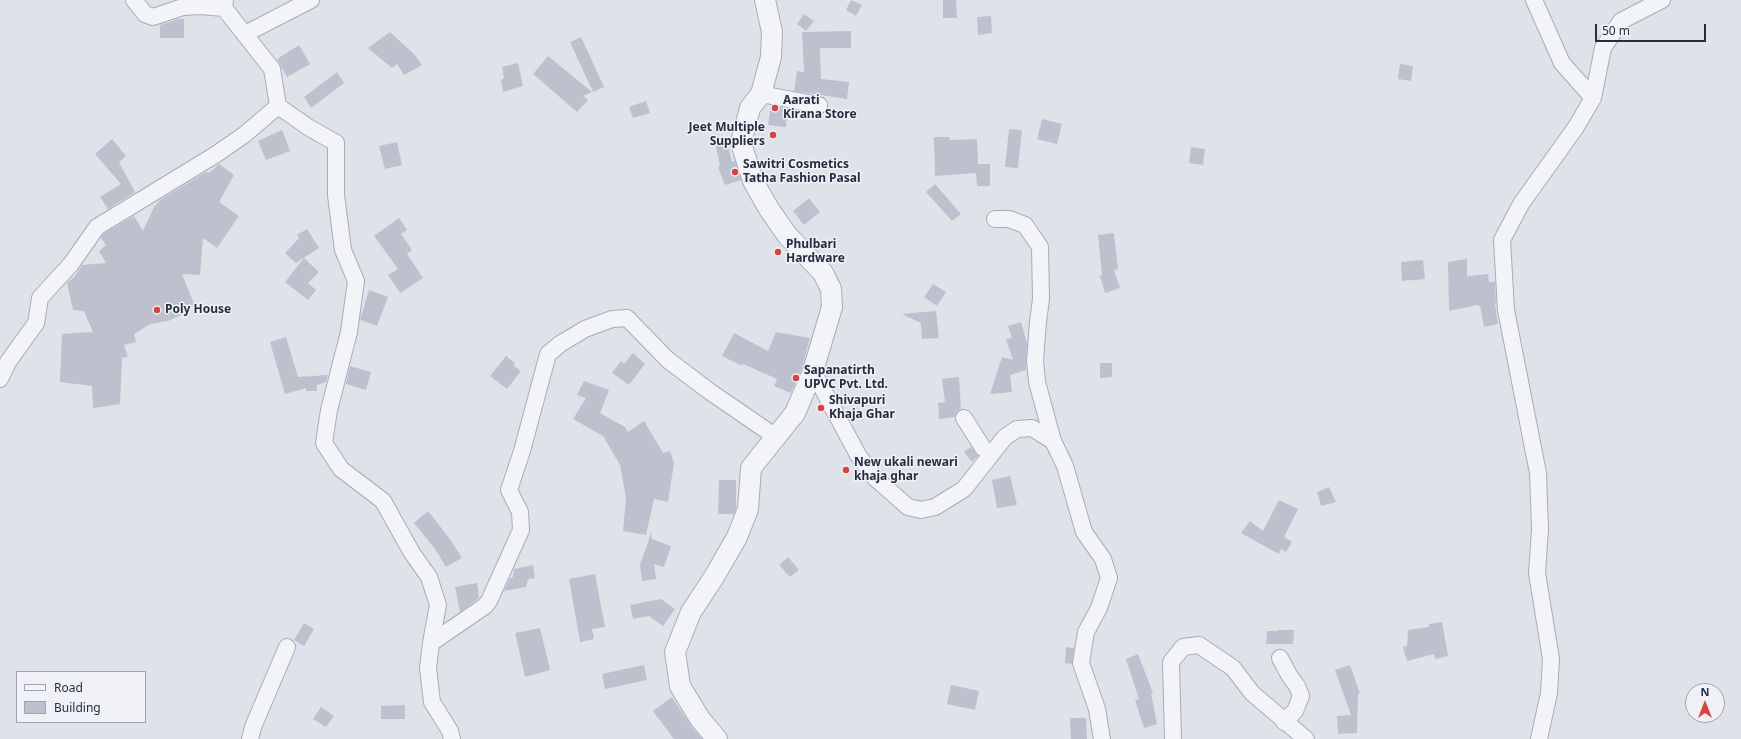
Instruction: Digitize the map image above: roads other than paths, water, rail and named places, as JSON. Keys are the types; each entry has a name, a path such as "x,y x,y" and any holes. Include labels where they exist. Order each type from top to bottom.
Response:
{"street":[{"path":"134,0 145,14 153,17 183,7 224,4 272,69 278,106 308,127 336,143 336,195 343,250 356,281 349,332 329,410 324,443 341,469 383,501 412,553 428,577 438,605 428,668 432,702 450,731 452,739"},
{"path":"245,34 311,0"},
{"path":"717,739 700,719 680,686 675,652 691,612 714,577 737,537 748,509 751,468 795,412 814,371 832,307 831,289 823,273 787,235 753,181 741,143 750,108 761,94 770,57 772,32 765,0"},
{"path":"1534,0 1562,63 1593,98"},
{"path":"1539,739 1549,693 1551,659 1537,573 1540,503 1538,473 1506,310 1502,240 1521,204 1576,127 1593,98 1603,48 1621,21 1662,0"},
{"path":"761,94 819,105"},
{"path":"0,379 8,362 36,323 40,298 71,264 97,227 215,156 244,135 278,106"},
{"path":"995,219 1009,218 1025,225 1040,247 1041,299 1035,362 1037,382 1053,441 1065,466 1084,532 1103,559 1109,578 1098,608 1086,632 1081,663 1097,710 1102,739"},
{"path":"431,642 485,606 489,601 521,530 520,512 509,490 522,450 548,354 560,344 585,329 612,319 627,318 668,360 709,391 776,437"},
{"path":"814,371 858,455 875,478 908,507 921,510 935,507 964,489 1004,436 1017,429 1032,428 1053,441"},
{"path":"964,418 983,448 991,453"},
{"path":"1173,739 1171,662 1183,647 1199,645 1233,668 1252,693 1284,722 1306,739"},
{"path":"250,739 253,727 287,647"},
{"path":"1280,658 1297,686 1301,696 1295,711 1284,722"}],"place":[{"name":"Aarati Kirana Store","path":"775,108"},
{"name":"Jeet Multiple Suppliers","path":"773,135"},
{"name":"Sawitri Cosmetics Tatha Fashion Pasal","path":"735,172"},
{"name":"Phulbari Hardware","path":"778,252"},
{"name":"Poly House","path":"157,310"},
{"name":"Sapanatirth UPVC Pvt. Ltd.","path":"796,378"},
{"name":"Shivapuri Khaja Ghar","path":"821,408"},
{"name":"New ukali newari khaja ghar","path":"846,470"}]}
